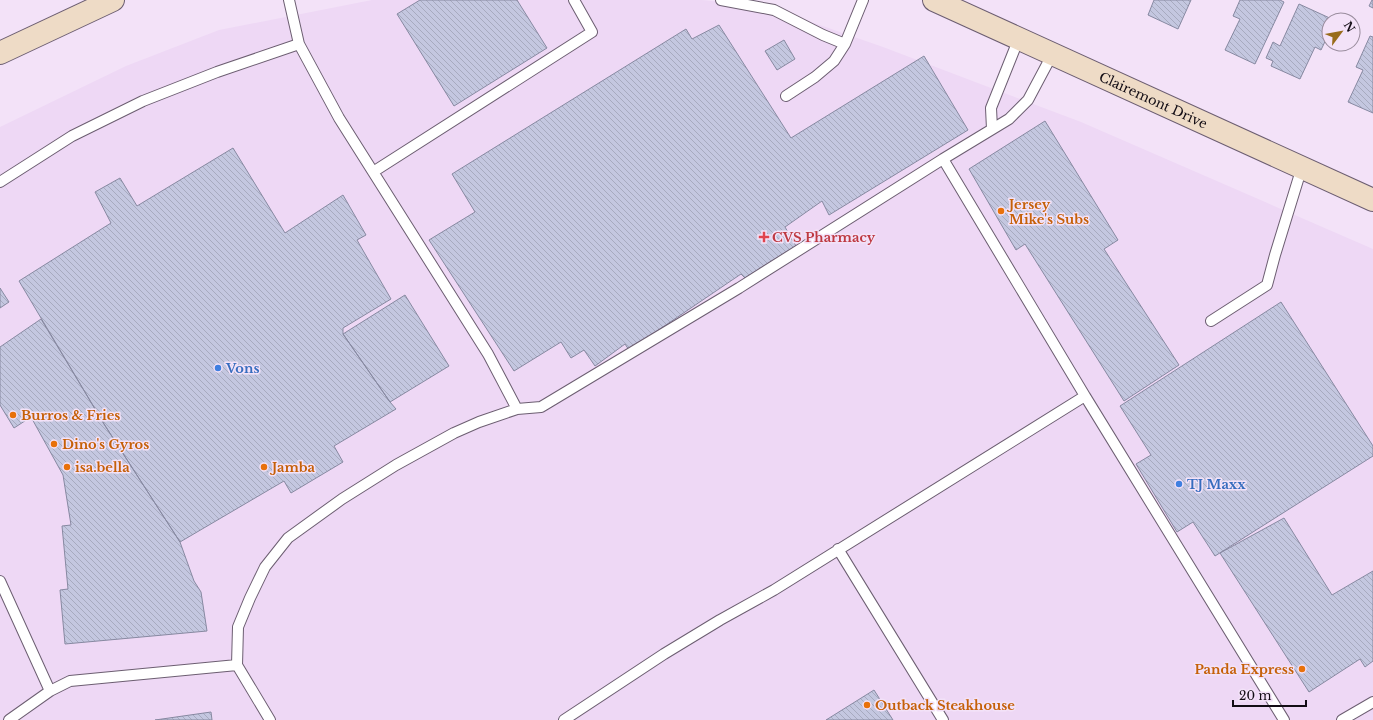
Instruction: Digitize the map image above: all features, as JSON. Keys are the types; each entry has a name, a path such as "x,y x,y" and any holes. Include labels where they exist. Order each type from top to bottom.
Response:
{"main road":[{"path":"0,53 113,0"},
{"name":"Clairemont Drive","path":"934,0 1373,200"}],"lane":[{"path":"289,0 299,44 339,118 488,354 516,409"},
{"path":"374,172 592,32 574,0"},
{"path":"721,0 774,10 823,35 845,44"},
{"path":"786,96 815,77 834,61 845,44 863,0"},
{"path":"992,130 991,108 1019,38"},
{"path":"0,182 72,136 143,101 217,72 299,44"},
{"path":"270,720 237,665 238,627 265,567 288,538 342,499 396,464 479,422 516,409 541,406 739,288 943,159 992,130 1009,119 1028,100 1052,53"},
{"path":"943,159 1085,396 1284,720"},
{"path":"1211,322 1267,285 1302,168"},
{"path":"564,720 664,654 720,620 774,590 1085,396"},
{"path":"838,549 943,720"},
{"path":"0,581 50,691"},
{"path":"9,720 50,691 70,681 237,665"},
{"path":"1342,720 1373,702"}],"shaded area":[{"path":"372,0 702,0 768,7 883,47 1081,122 1373,249 1373,720 0,720 0,127 126,66 219,30"}],"building":[{"path":"420,0 517,0 547,48 454,106 397,14"},
{"path":"1154,0 1191,0 1178,29 1148,15"},
{"path":"1240,0 1280,0 1284,2 1255,64 1225,50 1240,19 1233,16"},
{"path":"1373,0 1373,8 1369,6"},
{"path":"1299,4 1321,14 1321,50 1315,47 1300,79 1271,66 1273,61 1266,58 1273,42 1280,46"},
{"path":"719,25 791,138 924,56 968,130 829,215 822,201 785,227 796,246 745,278 741,274 629,350 625,344 595,366 584,350 571,358 561,342 514,371 429,240 475,212 452,174 686,29 692,39"},
{"path":"1370,36 1373,37 1373,113 1348,102 1363,70 1356,67"},
{"path":"784,40 795,59 777,70 765,51"},
{"path":"1045,121 1118,240 1104,249 1179,365 1124,401 1025,244 1016,250 969,169"},
{"name":"Vons","path":"233,148 285,233 343,195 366,235 357,240 391,299 343,328 343,334 396,409 334,446 343,462 291,493 284,481 180,542 104,424 19,281 111,223 95,192 120,178 137,206"},
{"path":"0,288 9,302 0,308"},
{"path":"405,295 449,366 390,402 343,334"},
{"path":"1281,302 1373,446 1373,456 1215,556 1193,522 1177,532 1136,464 1151,455 1120,406"},
{"path":"41,319 104,424 180,542 194,581 201,592 207,631 65,644 60,590 68,589 62,526 71,525 63,475 31,417 14,428 0,405 0,347"},
{"path":"1284,518 1332,595 1373,571 1373,661 1365,667 1360,659 1309,692 1220,553"},
{"name":"Outback Steakhouse","path":"874,690 893,720 826,720"},
{"path":"211,712 212,720 155,720"}],"place":[{"name":"Jersey Mike's Subs","path":"1001,211"},
{"name":"CVS Pharmacy","path":"764,237"},
{"name":"Vons","path":"218,368"},
{"name":"Burros & Fries","path":"13,415"},
{"name":"Dino's Gyros","path":"54,444"},
{"name":"isa.bella","path":"67,467"},
{"name":"Jamba","path":"264,467"},
{"name":"TJ Maxx","path":"1179,484"},
{"name":"Panda Express","path":"1302,669"},
{"name":"Outback Steakhouse","path":"867,705"}]}
